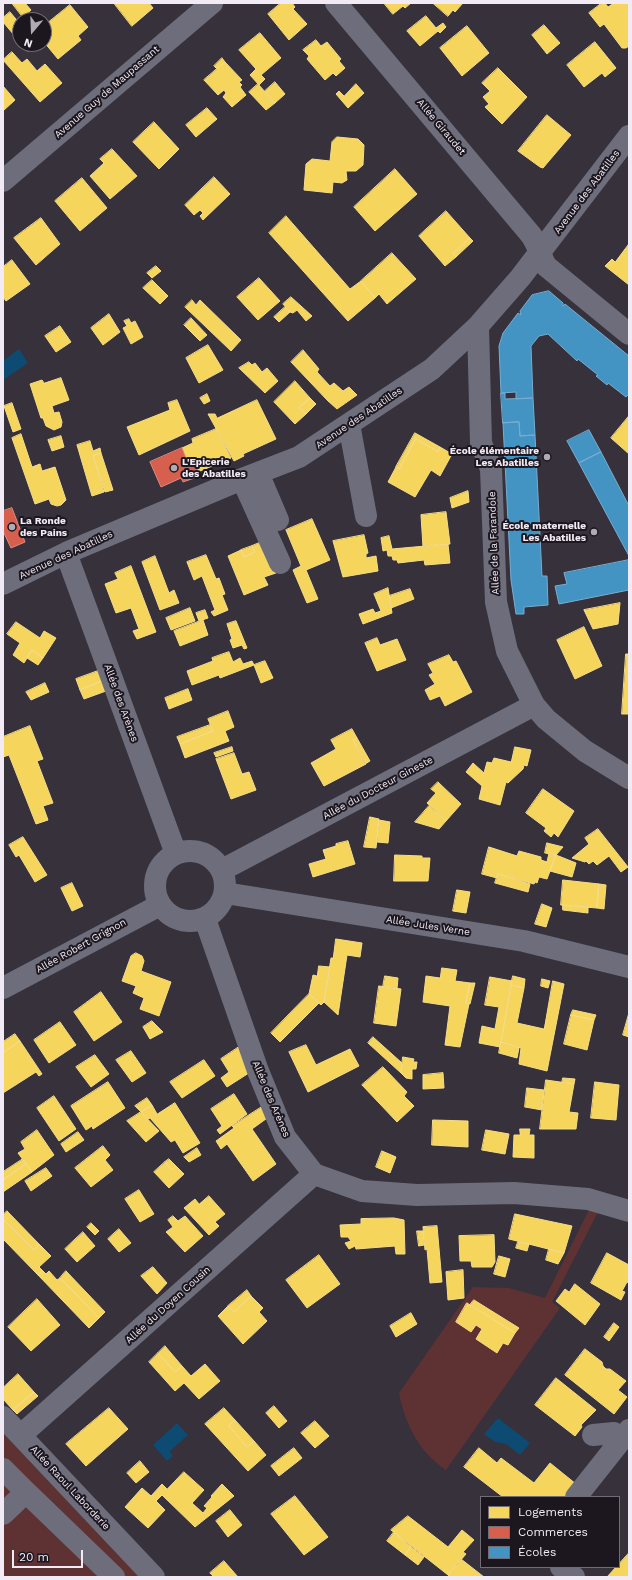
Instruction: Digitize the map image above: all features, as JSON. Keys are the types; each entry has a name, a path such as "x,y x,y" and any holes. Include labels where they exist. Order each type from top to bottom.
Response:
{"street":[{"name":"Avenue Guy de Maupassant","path":"3,181 212,3"},
{"name":"Allée Giraudet","path":"336,3 531,235 538,244 539,254 546,266 629,334"},
{"name":"Avenue des Abatilles","path":"3,584 66,553 299,457 432,369 478,326 539,254 629,136"},
{"name":"Allée de la Farandole","path":"478,326 481,443 491,469 496,602 507,651 534,705 546,719 585,751 629,778"},
{"path":"349,424 366,516"},
{"path":"250,476 278,520"},
{"path":"250,476 280,563"},
{"name":"Allée des Arènes","path":"66,553 176,854"},
{"name":"Allée du Docteur Gineste","path":"222,870 534,705"},
{"path":"186,851 197,851 207,855 216,862 222,870 226,881 225,893 221,904 214,913 205,919 195,922 184,922 166,913 160,905 155,893 155,881 158,870 166,860 176,854 186,851"},
{"name":"Allée Jules Verne","path":"225,893 524,941 629,967"},
{"name":"Allée Robert Grignon","path":"3,988 160,905"},
{"name":"Allée des Arènes","path":"205,919 258,1071 285,1137 314,1174"},
{"path":"314,1174 362,1191 417,1196 514,1193 588,1199 629,1211"},
{"name":"Allée du Doyen Cousin","path":"21,1436 314,1174"},
{"name":"Allée Raoul Laborderie","path":"3,1417 154,1577"},
{"path":"577,1496 625,1435 614,1433 593,1435"},
{"path":"3,1469 114,1577"},
{"path":"3,1514 26,1492"},
{"path":"563,1568 574,1577"}],"shaded area":[{"path":"589,1210 598,1212 552,1302 560,1308 446,1470 436,1463 421,1446 409,1426 399,1393 473,1287 509,1288 545,1298"},
{"path":"3,1433 140,1577 3,1577"}],"water":[{"path":"19,349 28,363 3,380 3,361"},
{"path":"498,1418 530,1443 520,1455 506,1444 495,1442 484,1434"},
{"path":"177,1423 188,1435 170,1451 173,1456 167,1461 153,1445"}],"building: Logements":[{"path":"12,3 25,3 31,10 29,12 19,12"},
{"path":"114,3 149,3 153,8 132,26"},
{"path":"281,3 292,3 295,7 293,9 307,24 289,40 268,14"},
{"path":"384,3 411,3 405,8 403,6 393,14"},
{"path":"433,3 463,3 455,12 453,10 448,16"},
{"path":"602,3 605,3 608,7 614,3 629,3 629,46 626,48 622,48 604,24 600,27 589,13"},
{"path":"70,5 88,27 78,36 81,40 58,59 52,52 52,20"},
{"path":"10,12 12,14 12,33 3,22 3,18"},
{"path":"426,16 436,28 443,23 446,27 440,33 438,31 420,46 407,31"},
{"path":"544,25 560,43 547,54 532,35"},
{"path":"467,26 489,53 462,76 440,48"},
{"path":"260,33 281,58 261,75 265,79 259,85 250,75 256,69 239,50"},
{"path":"316,40 321,46 327,42 341,59 339,61 345,68 336,76 333,73 325,80 307,59 309,56 303,50"},
{"path":"595,42 616,68 605,77 602,73 584,87 567,65"},
{"path":"12,52 22,63 27,59 37,71 45,64 62,83 40,102 3,60"},
{"path":"222,58 225,62 217,69 214,66"},
{"path":"225,62 242,80 239,82 242,85 240,87 246,95 232,107 223,97 226,93 224,90 218,95 204,80"},
{"path":"498,68 527,97 502,124 485,107 489,104 483,97 490,91 482,83"},
{"path":"275,82 285,94 275,103 265,91"},
{"path":"258,84 275,103 266,110 249,92"},
{"path":"356,84 364,93 348,108 336,94 339,91 344,96"},
{"path":"3,86 15,100 3,111"},
{"path":"207,108 217,119 196,137 186,125"},
{"path":"547,115 571,135 543,168 518,151"},
{"path":"154,122 179,149 159,169 133,142"},
{"path":"337,137 358,139 364,145 363,165 356,171 346,171 347,180 342,183 333,182 332,193 304,190 306,164 312,159 330,161 332,142"},
{"path":"112,149 137,176 110,199 90,176 104,163 100,159"},
{"path":"395,169 417,194 375,231 354,207"},
{"path":"214,177 230,194 203,220 200,216 203,213 200,210 194,215 185,205"},
{"path":"82,178 107,208 80,231 55,201"},
{"path":"446,211 470,238 453,254 456,257 445,266 419,236"},
{"path":"286,216 350,289 361,281 375,298 348,321 269,233"},
{"path":"41,218 60,244 36,265 14,238"},
{"path":"470,238 473,241 456,257 453,254"},
{"path":"629,244 629,285 605,266 612,259 615,262"},
{"path":"392,253 416,279 387,304 379,294 375,298 361,281"},
{"path":"12,260 30,284 6,301 3,297 3,267"},
{"path":"156,266 161,271 152,278 147,273"},
{"path":"259,278 280,301 258,320 237,297"},
{"path":"152,280 168,296 160,304 143,288"},
{"path":"291,297 312,316 306,321 297,310 293,313 290,312 283,304"},
{"path":"192,300 196,305 200,300 241,340 231,351 185,307"},
{"path":"285,307 290,312 279,322 274,317"},
{"path":"109,314 120,332 103,345 91,328"},
{"path":"191,318 207,335 200,341 184,325"},
{"path":"129,319 131,323 135,321 143,337 131,344 123,328 127,326 124,321"},
{"path":"60,326 71,342 56,352 45,336"},
{"path":"208,345 223,370 199,383 186,358"},
{"path":"303,350 319,369 317,372 330,386 334,383 343,391 349,387 357,395 337,409 291,362"},
{"path":"249,362 252,365 255,363 262,372 267,368 278,381 265,393 239,368"},
{"path":"61,378 69,400 52,406 54,413 59,412 62,422 61,427 54,430 46,426 43,418 41,418 30,384 42,380 44,383"},
{"path":"295,381 310,398 299,408 306,414 295,424 274,402"},
{"path":"207,394 210,401 204,404 200,398"},
{"path":"310,398 316,404 306,414 299,408"},
{"path":"177,400 190,431 139,455 127,427 170,410 168,403"},
{"path":"257,400 276,439 243,454 244,456 234,461 208,414 215,414 217,418"},
{"path":"12,403 21,429 13,432 4,406"},
{"path":"629,416 629,454 611,438"},
{"path":"216,429 231,458 198,472 194,461 188,463 182,448 193,443 192,439"},
{"path":"415,433 440,447 438,452 416,439 399,469 396,467"},
{"path":"21,434 32,467 40,464 42,471 55,467 66,500 61,505 57,506 51,504 49,499 35,504 12,438"},
{"path":"61,436 64,447 52,451 48,440"},
{"path":"416,439 438,452 440,447 452,454 440,476 431,470 415,497 388,482 396,467 399,469"},
{"path":"90,441 93,451 100,448 101,453 93,456 104,492 92,496 77,445"},
{"path":"101,453 113,490 105,492 93,456"},
{"path":"468,491 469,502 452,508 450,498"},
{"path":"446,512 450,544 423,547 421,515"},
{"path":"312,519 330,560 306,570 318,599 307,603 293,570 301,566 286,530"},
{"path":"364,535 368,553 366,554 366,558 376,556 378,571 343,577 333,541"},
{"path":"389,536 392,549 448,544 450,563 425,565 424,560 398,563 397,560 393,560 392,556 388,556 387,550 383,551 381,538"},
{"path":"264,541 276,573 264,577 268,585 244,595 228,556 241,550 244,557 255,552 252,546"},
{"path":"252,546 255,552 244,557 241,550"},
{"path":"206,555 216,579 219,578 225,594 222,595 228,610 214,616 211,612 215,610 202,576 194,580 187,562"},
{"path":"155,556 169,593 174,590 179,603 160,610 142,562"},
{"path":"131,566 156,632 137,639 133,631 139,629 131,608 116,613 105,584 118,579 115,573"},
{"path":"388,588 392,613 363,624 359,614 373,609 375,613 381,611 374,594"},
{"path":"410,589 414,599 391,608 389,596"},
{"path":"620,603 618,624 593,629 584,610"},
{"path":"190,608 195,621 171,630 166,618"},
{"path":"205,610 208,618 199,621 196,613"},
{"path":"203,620 208,635 180,646 174,631"},
{"path":"236,621 247,648 244,649 242,645 233,648 230,640 232,639 227,624"},
{"path":"16,622 40,638 44,631 56,638 43,658 32,650 24,663 13,655 20,643 7,634"},
{"path":"584,627 602,666 575,679 557,640"},
{"path":"377,638 380,645 397,639 406,660 377,671 365,643"},
{"path":"32,650 43,658 38,665 27,658"},
{"path":"229,652 233,662 240,658 243,664 252,661 254,665 220,678 219,675 192,685 187,671 213,661 212,658"},
{"path":"626,654 629,654 629,714 622,714"},
{"path":"449,655 453,662 456,661 472,692 445,706 440,696 430,700 425,690 435,684 429,675 433,673 428,664"},
{"path":"265,661 273,678 261,683 254,665"},
{"path":"98,671 102,681 80,690 76,679"},
{"path":"102,681 106,691 84,699 80,690"},
{"path":"45,683 49,692 31,700 26,692"},
{"path":"188,689 192,700 169,709 165,698"},
{"path":"228,711 234,727 225,731 229,741 185,758 180,744 213,731 208,719"},
{"path":"210,725 213,731 180,744 177,737"},
{"path":"30,726 43,759 37,761 53,803 43,806 48,820 36,824 9,755 3,757 3,737"},
{"path":"352,729 357,738 353,740 366,764 324,786 311,763 336,749 331,740"},
{"path":"357,738 370,761 365,764 353,740"},
{"path":"232,747 233,751 216,757 214,753"},
{"path":"515,747 531,750 527,766 524,765 523,769 508,783 506,782 500,805 479,799 482,786 466,772 473,763 484,773 487,762 492,763 494,758 511,762"},
{"path":"234,753 242,774 249,772 256,790 231,799 216,759"},
{"path":"438,782 461,804 446,821 427,803 436,793 431,789"},
{"path":"543,789 574,811 558,837 554,833 551,837 544,831 546,828 526,813"},
{"path":"429,806 446,821 439,829 415,822"},
{"path":"370,817 379,819 376,848 364,847"},
{"path":"379,820 390,822 388,843 377,842"},
{"path":"598,829 628,867 621,872 609,856 597,865 593,861 589,864 586,861 572,858 589,844 585,838"},
{"path":"23,837 47,875 35,882 19,855 16,857 9,845"},
{"path":"348,841 355,864 313,877 309,864 326,859 323,850 336,846 336,844"},
{"path":"547,843 563,847 556,855 545,853"},
{"path":"489,847 517,856 519,851 541,857 541,860 547,862 549,853 556,855 547,879 539,877 537,883 535,882 534,884 498,874 497,878 482,874"},
{"path":"395,855 422,856 422,858 430,858 428,881 394,881"},
{"path":"556,855 576,863 572,877 550,871"},
{"path":"498,874 530,884 528,892 495,883"},
{"path":"563,880 599,884 597,908 561,905"},
{"path":"72,883 83,906 72,911 61,888"},
{"path":"599,884 606,885 604,909 597,908"},
{"path":"457,890 470,892 466,913 453,911"},
{"path":"542,904 552,908 546,927 535,924"},
{"path":"563,905 588,907 588,913 563,910"},
{"path":"336,939 362,943 360,957 347,955 338,1015 324,1002 331,958 333,958"},
{"path":"136,953 142,956 144,961 141,971 171,982 159,1016 140,1009 144,998 133,993 136,986 122,981 131,956"},
{"path":"319,966 330,967 324,1002 321,1005 309,994 313,975 317,976"},
{"path":"442,968 457,970 455,981 470,983 466,1003 469,1004 460,1047 445,1045 450,1006 423,1002 426,976 440,978"},
{"path":"385,976 398,978 397,989 383,987"},
{"path":"513,976 525,979 524,988 511,985"},
{"path":"490,977 512,981 500,1047 479,1043 482,1026 495,1029 499,1007 485,1005"},
{"path":"542,979 550,981 548,988 541,986"},
{"path":"553,981 564,984 547,1071 519,1064 521,1048 501,1042 511,985 524,988 517,1023 544,1029"},
{"path":"470,983 475,983 470,1004 466,1003"},
{"path":"379,986 401,989 396,1026 374,1023"},
{"path":"101,992 122,1022 94,1041 74,1012"},
{"path":"309,994 319,1003 280,1042 271,1033"},
{"path":"573,1010 596,1015 594,1020 571,1015"},
{"path":"629,1013 629,1037 623,1035"},
{"path":"571,1015 594,1020 587,1050 564,1044"},
{"path":"152,1021 163,1032 150,1039 143,1027"},
{"path":"60,1022 76,1045 49,1063 34,1040"},
{"path":"15,1034 20,1041 3,1053 3,1042"},
{"path":"373,1037 402,1063 401,1073 368,1043"},
{"path":"20,1041 42,1074 39,1076 36,1072 3,1093 3,1053"},
{"path":"501,1042 519,1048 517,1058 499,1053"},
{"path":"242,1045 252,1071 227,1087 221,1078 229,1072 221,1059"},
{"path":"306,1045 316,1065 350,1049 359,1066 308,1092 289,1052"},
{"path":"131,1051 146,1073 132,1082 116,1060"},
{"path":"95,1055 109,1074 91,1087 76,1067"},
{"path":"403,1057 414,1059 413,1062 417,1062 416,1069 412,1069 412,1079 406,1078 401,1073"},
{"path":"204,1060 215,1076 182,1098 170,1082"},
{"path":"383,1067 407,1092 404,1096 414,1106 397,1122 362,1085"},
{"path":"443,1073 444,1088 423,1089 423,1075"},
{"path":"563,1078 575,1079 574,1084 562,1083"},
{"path":"546,1080 574,1084 569,1112 578,1113 576,1129 540,1129"},
{"path":"108,1082 125,1108 93,1129 92,1126 86,1130 71,1106"},
{"path":"595,1082 619,1085 616,1120 591,1118"},
{"path":"527,1088 544,1090 542,1110 525,1107"},
{"path":"234,1094 247,1114 220,1134 217,1130 222,1126 211,1109"},
{"path":"54,1096 76,1129 59,1141 37,1108"},
{"path":"147,1098 152,1105 141,1112 135,1106"},
{"path":"175,1103 200,1143 183,1153 175,1140 171,1142 150,1118 148,1119 141,1112 152,1105 157,1114"},
{"path":"265,1105 270,1116 252,1129 276,1164 253,1181 227,1144 221,1149 216,1141 234,1128 232,1126"},
{"path":"141,1112 159,1131 146,1142 127,1121"},
{"path":"433,1120 468,1121 468,1147 432,1145"},
{"path":"520,1129 530,1129 529,1135 534,1135 534,1158 513,1157 514,1135 520,1135"},
{"path":"37,1130 54,1155 32,1172 18,1153 25,1149 21,1142"},
{"path":"486,1130 509,1134 505,1154 482,1150"},
{"path":"78,1132 84,1140 66,1152 61,1144"},
{"path":"103,1146 110,1155 105,1160 113,1170 91,1187 75,1168"},
{"path":"197,1148 201,1155 189,1162 184,1157"},
{"path":"382,1151 396,1157 390,1173 376,1167"},
{"path":"23,1159 26,1164 3,1180 3,1172"},
{"path":"169,1159 176,1166 172,1170 165,1162"},
{"path":"165,1162 172,1170 176,1166 184,1174 169,1188 154,1172"},
{"path":"26,1164 32,1172 3,1192 3,1180"},
{"path":"46,1168 52,1176 31,1191 25,1181"},
{"path":"139,1190 154,1214 140,1222 125,1199"},
{"path":"209,1196 225,1214 215,1222 219,1226 209,1235 184,1208 195,1199 199,1204"},
{"path":"7,1211 39,1244 34,1250 3,1219 3,1215"},
{"path":"515,1214 572,1226 564,1253 509,1239"},
{"path":"173,1216 178,1221 185,1216 203,1236 185,1252 166,1232 173,1227 168,1220"},
{"path":"394,1218 404,1220 405,1254 396,1254 395,1246 356,1249 355,1246 349,1249 345,1243 351,1241 348,1237 341,1237 340,1225 361,1224 361,1219"},
{"path":"3,1219 34,1250 39,1244 51,1256 39,1267 43,1271 38,1275 3,1239"},
{"path":"91,1223 99,1231 95,1235 87,1227"},
{"path":"437,1226 442,1282 430,1283 427,1249 425,1250 423,1227"},
{"path":"119,1229 131,1243 119,1252 108,1239"},
{"path":"417,1231 423,1231 424,1245 419,1246"},
{"path":"83,1232 95,1246 77,1262 65,1249"},
{"path":"494,1235 495,1262 492,1267 472,1267 471,1261 460,1261 459,1236"},
{"path":"518,1242 529,1244 527,1251 516,1248"},
{"path":"549,1249 564,1253 558,1264 546,1260"},
{"path":"607,1253 629,1265 629,1283 627,1282 622,1291 625,1292 621,1300 591,1283"},
{"path":"319,1255 340,1284 307,1308 286,1280"},
{"path":"499,1256 510,1259 505,1277 494,1274"},
{"path":"153,1267 167,1283 157,1294 141,1276"},
{"path":"463,1270 464,1298 448,1300 446,1272"},
{"path":"43,1271 46,1274 49,1271 57,1280 60,1278 99,1318 89,1328 38,1275"},
{"path":"66,1271 105,1312 99,1318 60,1278"},
{"path":"575,1284 600,1304 585,1325 556,1301 565,1289 569,1292"},
{"path":"247,1290 251,1296 234,1312 228,1306"},
{"path":"251,1296 263,1308 259,1312 267,1321 243,1344 218,1316 228,1306 234,1312"},
{"path":"37,1299 60,1325 31,1351 8,1327"},
{"path":"474,1300 519,1328 515,1333 470,1305"},
{"path":"467,1303 515,1333 508,1345 503,1343 497,1353 476,1339 482,1329 476,1325 471,1332 456,1322"},
{"path":"411,1313 417,1324 396,1337 390,1326"},
{"path":"614,1323 619,1327 609,1341 604,1337"},
{"path":"165,1346 182,1366 175,1372 158,1353"},
{"path":"585,1349 602,1362 606,1369 610,1369 626,1381 618,1390 627,1397 614,1414 565,1375"},
{"path":"158,1353 175,1372 182,1366 191,1376 205,1364 220,1381 199,1399 184,1383 175,1391 149,1362"},
{"path":"18,1374 34,1392 13,1410 3,1399 3,1388"},
{"path":"556,1378 596,1410 581,1425 582,1427 575,1436 535,1405"},
{"path":"34,1392 38,1396 17,1414 13,1410"},
{"path":"274,1406 287,1421 279,1428 266,1413"},
{"path":"109,1408 128,1429 86,1466 66,1444"},
{"path":"224,1408 235,1420 229,1426 247,1447 254,1441 266,1455 248,1471 205,1424"},
{"path":"235,1420 254,1441 247,1447 229,1426"},
{"path":"315,1421 329,1436 315,1448 301,1433"},
{"path":"294,1448 302,1458 279,1476 271,1466"},
{"path":"479,1448 497,1463 501,1458 534,1483 550,1463 576,1484 567,1496 502,1496 464,1467"},
{"path":"140,1461 149,1472 136,1483 127,1473"},
{"path":"184,1472 204,1490 192,1503 203,1513 207,1508 204,1506 222,1484 234,1496 195,1527 162,1495 156,1501 165,1510 148,1528 125,1507 142,1488 151,1496 162,1484 167,1489"},
{"path":"295,1496 328,1537 304,1555 271,1514"},
{"path":"230,1510 242,1525 228,1537 216,1521"},
{"path":"408,1516 448,1547 462,1530 474,1540 463,1552 466,1554 448,1575 391,1530"},
{"path":"394,1532 411,1547 405,1555 387,1541"},
{"path":"411,1547 424,1557 418,1565 405,1555"},
{"path":"629,1553 629,1577 607,1577 615,1568 620,1568 620,1563"},
{"path":"461,1559 484,1577 450,1577 448,1575"},
{"path":"224,1561 238,1577 214,1577 210,1573"}],"building: Commerces":[{"name":"L'Epicerie des Abatilles","path":"182,448 188,463 194,461 200,476 183,482 181,478 161,487 150,462"},
{"name":"La Ronde des Pains","path":"12,508 25,542 11,548 3,531 3,511"}],"building: Écoles":[{"path":"549,291 563,303 563,306 565,304 629,356 629,394 626,397 608,383 607,385 596,376 598,375 578,359 577,361 548,334 539,336 531,346 533,398 516,399 516,392 501,393 499,346 503,333 518,313 521,315 520,311 532,295"},
{"path":"501,393 505,393 505,399 533,398 535,435 520,436 519,422 503,423"},
{"path":"519,422 520,436 535,435 542,576 547,576 548,605 524,607 524,614 516,614 511,580 503,423"},
{"path":"589,430 601,452 579,463 567,441"},
{"path":"601,452 629,506 629,556 579,463"},
{"path":"629,560 629,590 559,604 555,586 567,584 564,573"}],"place":[{"name":"École élémentaire Les Abatilles","path":"547,457"},
{"name":"L'Epicerie des Abatilles","path":"174,468"},
{"name":"La Ronde des Pains","path":"12,527"},
{"name":"École maternelle Les Abatilles","path":"594,532"}]}
